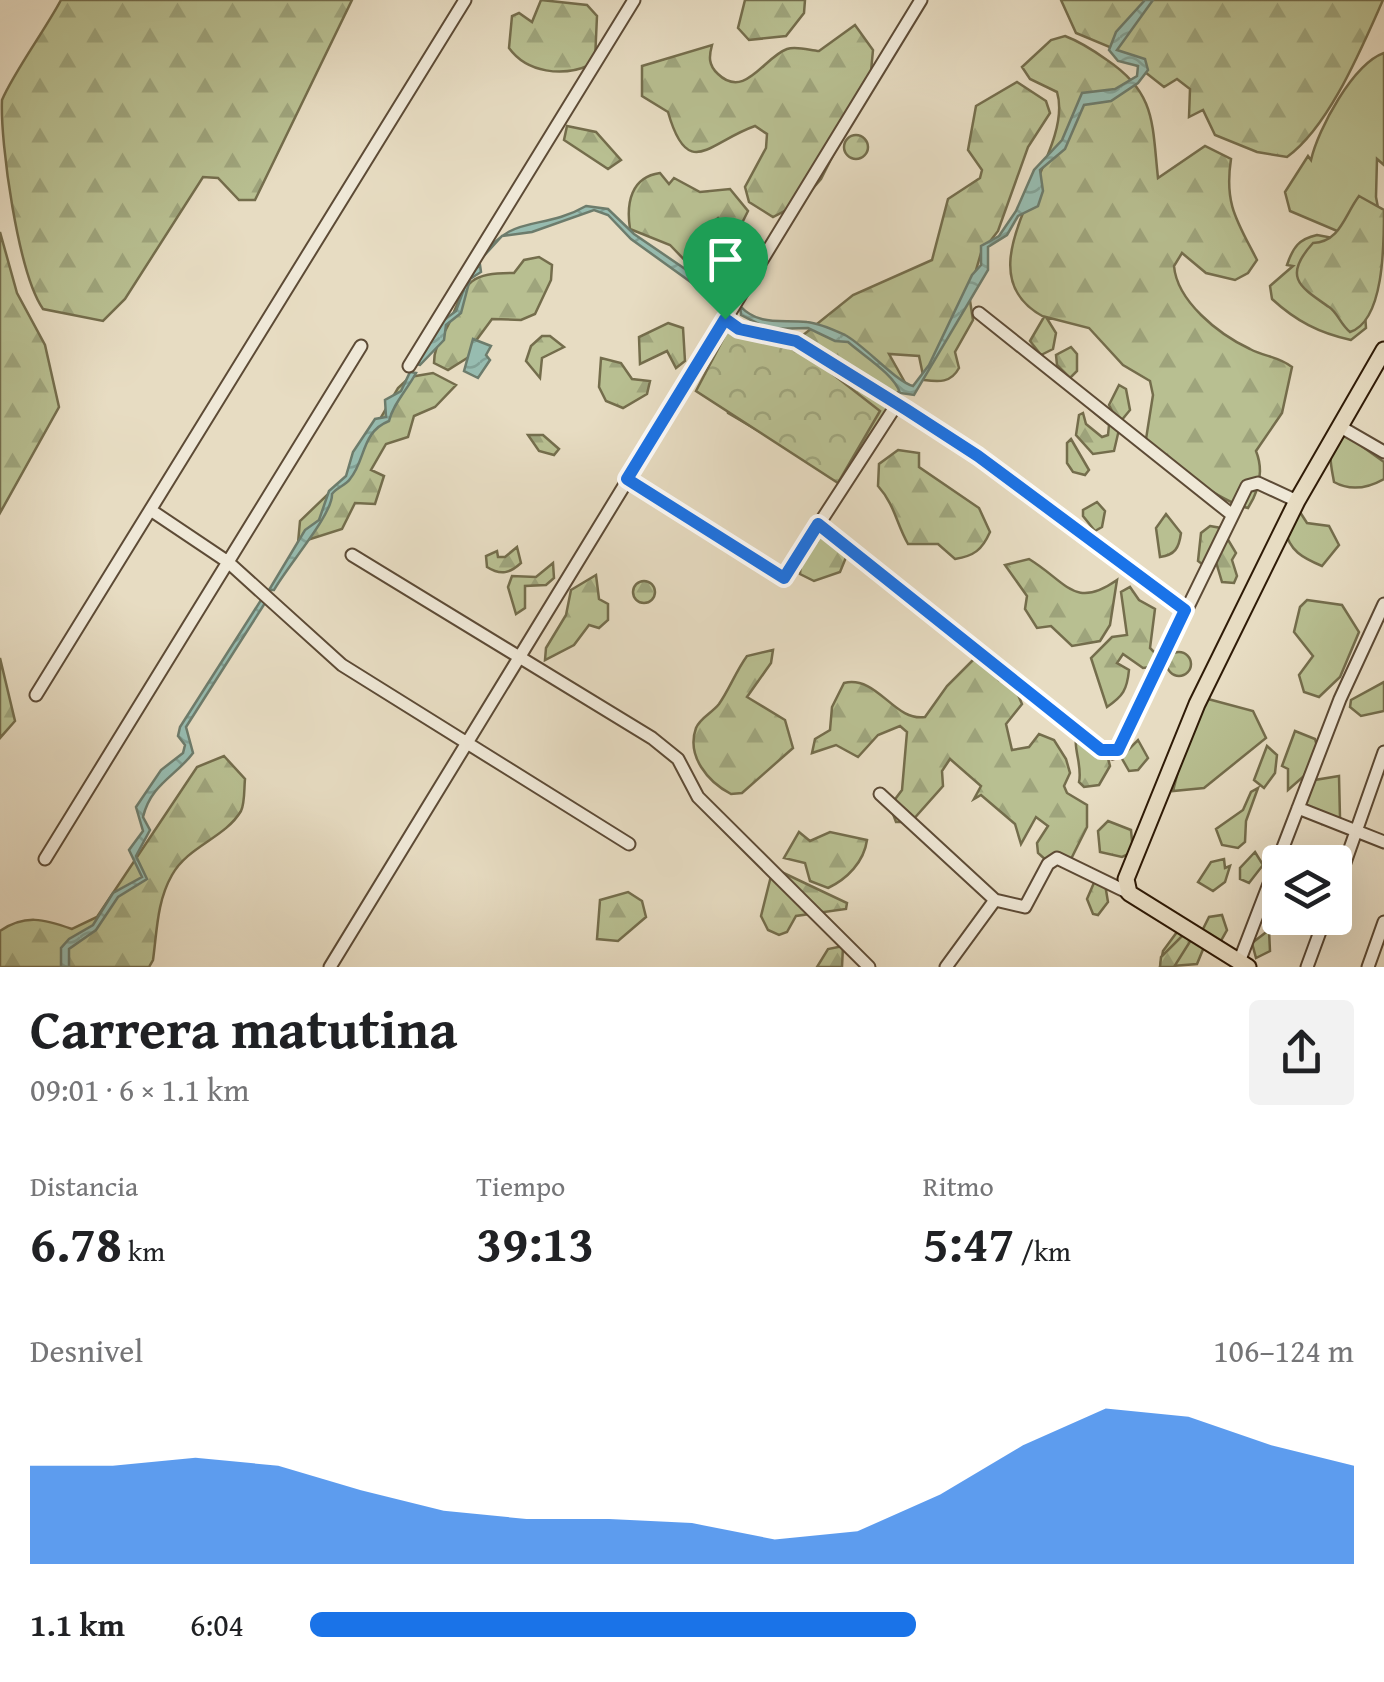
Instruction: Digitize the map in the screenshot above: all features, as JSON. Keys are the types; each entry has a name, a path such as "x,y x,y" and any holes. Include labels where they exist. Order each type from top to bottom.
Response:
{"main road":[{"path":"1243,964 1129,893 1125,882 1197,704 1296,501 1384,350"}],"street":[{"path":"36,695 466,0"},
{"path":"409,366 634,0"},
{"path":"330,967 921,0"},
{"path":"979,313 1231,514"},
{"path":"725,319 739,329 796,341 897,404 978,456 1185,610"},
{"path":"45,859 361,346"},
{"path":"627,479 784,578 897,404"},
{"path":"1339,426 1384,452"},
{"path":"818,524 1107,752 1122,742 1246,486 1254,482 1296,501"},
{"path":"152,511 228,562 342,664 465,745 629,844"},
{"path":"352,555 652,738 678,759 698,798 869,967"},
{"path":"1243,964 1340,700 1384,604"},
{"path":"1352,845 1384,752"},
{"path":"880,794 995,900 1025,906 1048,864 1057,858 1129,893"},
{"path":"1298,808 1384,842"},
{"path":"946,967 995,900"},
{"path":"1368,967 1384,922"},
{"path":"1307,967 1319,935"}],"green space":[{"path":"61,0 352,0 255,200 239,200 218,178 203,177 125,299 103,321 43,309 19,238 4,145 2,100"},
{"path":"541,0 587,5 597,16 595,60 590,65 568,71 535,68 509,48 512,16 519,13 532,22"},
{"path":"745,0 805,0 804,13 786,36 749,40 738,28"},
{"path":"1061,0 1383,0 1330,107 1287,157 1257,152 1215,135 1203,110 1189,117 1190,89 1177,79 1164,87 1117,50 1076,33"},
{"path":"855,25 873,50 870,82 821,179 800,203 773,217 749,202 745,187 766,148 767,134 755,126 713,147 692,151 676,133 668,112 642,96 642,66 712,45 712,67 728,81 737,82 746,80 787,49 819,51"},
{"path":"1065,36 1123,72 1143,97 1152,125 1158,178 1205,146 1231,159 1231,200 1257,260 1248,273 1235,280 1206,273 1182,253 1174,266 1183,292 1201,315 1238,343 1292,367 1282,413 1256,451 1260,480 1248,508 1208,489 1146,439 1153,395 1150,381 1123,365 1089,328 1046,317 1056,333 1053,349 1041,355 1030,341 1044,317 1019,296 1010,271 1013,242 1051,148 1058,118 1057,92 1030,79 1022,67 1051,40"},
{"path":"1384,53 1384,165 1377,159 1376,197 1384,240 1356,239 1290,211 1285,192 1308,156 1311,160 1329,115 1349,84 1372,59"},
{"path":"1017,82 1046,101 1050,113 1028,147 998,231 981,253 969,294 973,320 955,352 959,368 956,373 944,380 924,380 919,356 889,354 907,386 891,397 880,393 860,373 857,380 896,413 869,444 840,458 764,434 728,413 726,400 763,356 802,336 853,295 932,260 948,199 980,178 982,170 968,150 976,106"},
{"path":"567,126 596,132 621,160 608,169 564,140"},
{"path":"856,135 868,147 856,159 844,147"},
{"path":"660,173 669,184 674,178 700,192 730,189 748,211 741,225 727,231 718,218 707,227 721,261 717,283 703,279 670,245 630,229 633,193 643,180"},
{"path":"1359,196 1384,210 1383,243 1376,298 1361,325 1350,332 1332,309 1303,287 1297,273 1313,243 1335,233"},
{"path":"0,232 17,293 45,345 59,407 0,513"},
{"path":"1317,235 1339,239 1364,299 1366,328 1351,340 1308,325 1272,299 1270,286 1293,266 1287,265 1294,249"},
{"path":"539,257 552,265 551,280 535,314 521,320 492,319 475,342 472,355 448,370 434,363 438,345 466,287 479,277 514,273 524,260"},
{"path":"668,323 683,328 685,361 676,368 667,351 640,364 639,337"},
{"path":"729,328 807,354 880,411 838,483 696,391"},
{"path":"542,336 550,336 564,347 542,358 540,378 526,361 531,346"},
{"path":"1071,347 1077,354 1077,371 1070,378 1057,365 1056,355"},
{"path":"601,358 621,363 632,379 650,381 647,394 623,408 606,401 599,387"},
{"path":"433,373 456,385 435,407 414,416 408,437 386,444 371,470 384,476 375,504 355,503 342,529 298,543 300,521 347,476 398,388 410,377"},
{"path":"1119,385 1126,389 1130,410 1121,421 1114,451 1093,454 1076,435 1079,415 1083,413 1086,424 1102,437 1108,435 1109,425 1089,408 1114,415 1109,405"},
{"path":"528,435 543,435 559,449 554,455 539,451"},
{"path":"1346,435 1384,462 1384,479 1359,487 1334,482 1332,450"},
{"path":"1071,439 1089,470 1085,475 1073,472 1067,463 1067,443"},
{"path":"898,450 919,453 919,467 979,508 990,532 977,551 955,559 938,544 908,544 878,486 879,464"},
{"path":"1097,502 1105,511 1102,527 1095,531 1083,510"},
{"path":"1298,509 1307,523 1329,526 1339,545 1322,566 1298,553 1287,537 1285,529"},
{"path":"1166,514 1181,533 1175,550 1160,557 1156,528"},
{"path":"1210,526 1221,528 1236,553 1232,560 1237,576 1234,583 1222,582 1216,562 1198,561 1201,533"},
{"path":"817,537 833,537 847,555 840,572 814,581 800,574 801,560"},
{"path":"517,547 521,563 513,569 501,572 487,567 486,556 497,551 498,557 505,557"},
{"path":"1029,559 1080,593 1102,589 1117,580 1110,625 1100,641 1072,646 1051,626 1037,628 1025,609 1027,596 1005,565"},
{"path":"553,563 554,578 546,585 525,586 525,608 516,614 508,587 512,576 536,577"},
{"path":"596,575 599,599 608,604 608,620 599,628 589,625 574,645 545,660 546,648 566,615 571,590"},
{"path":"644,581 652,584 652,600 644,603 636,600 633,592 636,584"},
{"path":"1130,587 1139,600 1155,609 1150,648 1158,656 1151,667 1143,668 1123,654 1117,663 1129,670 1127,683 1107,707 1091,658 1112,637 1127,635 1121,592"},
{"path":"1307,600 1342,605 1359,632 1340,677 1319,697 1304,692 1299,675 1313,656 1294,632 1300,607"},
{"path":"773,650 771,663 747,697 785,720 793,748 742,793 731,794 714,783 701,767 694,748 696,728 719,704 747,656"},
{"path":"1179,652 1191,664 1179,676 1167,664"},
{"path":"979,654 999,680 1013,683 1022,704 1006,724 1012,750 1029,747 1039,734 1054,740 1070,773 1064,786 1067,793 1087,805 1087,827 1068,865 1047,861 1038,853 1037,843 1048,826 1036,817 1021,844 1015,824 981,795 974,799 981,786 950,759 942,771 943,786 911,822 896,822 890,806 902,790 907,732 900,726 878,735 858,757 836,745 812,753 815,739 830,730 832,707 844,683 867,686 904,713 925,717 947,686"},
{"path":"0,658 15,721 0,738"},
{"path":"1384,682 1384,711 1361,716 1350,707 1351,700"},
{"path":"1208,699 1253,711 1266,738 1204,788 1173,791 1186,740"},
{"path":"1078,731 1106,750 1110,766 1099,785 1084,787 1079,782"},
{"path":"1295,731 1315,739 1317,746 1304,776 1288,790 1288,769 1282,766"},
{"path":"1138,740 1148,758 1138,770 1129,771 1121,757"},
{"path":"1267,746 1277,755 1275,773 1264,788 1254,780"},
{"path":"224,756 245,779 242,808 226,828 187,857 172,875 160,906 149,967 0,967 0,931 9,926 35,920 72,929 97,917 197,767"},
{"path":"1339,776 1340,817 1322,824 1303,800 1315,780"},
{"path":"1258,788 1246,821 1245,842 1238,848 1222,845 1216,829 1243,810 1251,792"},
{"path":"1108,821 1131,830 1133,852 1122,857 1100,852 1098,831"},
{"path":"799,832 810,841 830,832 867,840 854,869 828,888 810,881 805,863 784,858"},
{"path":"1255,852 1262,863 1249,883 1240,879 1240,868"},
{"path":"1224,859 1225,868 1230,866 1225,882 1213,891 1198,882 1211,862"},
{"path":"773,868 847,903 846,909 796,916 787,932 779,935 768,930 761,916"},
{"path":"1096,878 1104,878 1108,902 1098,915 1093,914 1087,899"},
{"path":"628,892 642,901 646,917 618,941 597,939 600,900"},
{"path":"1222,915 1227,930 1218,946 1202,931 1209,917"},
{"path":"1177,932 1204,947 1197,964 1160,967 1163,951"},
{"path":"1186,932 1191,940 1174,967 1160,967 1161,957"},
{"path":"1269,935 1270,951 1256,958 1252,943"},
{"path":"843,946 842,967 817,967 828,949"}],"water":[{"path":"1145,0 1153,0 1117,50 1145,59 1148,70 1138,83 1111,101 1084,105 1065,149 1040,170 1043,191 1038,206 1018,216 1007,235 988,247 988,270 914,395 900,393 886,373 848,342 835,341 808,328 769,329 741,315 740,306 763,320 812,323 831,329 845,335 913,386 929,365 972,275 981,265 981,246 999,236 1016,211 1034,170 1062,140 1082,93 1115,89 1137,76 1138,66 1118,61 1109,50 1116,32"},
{"path":"586,206 608,209 634,234 729,299 724,306 631,239 608,215 594,210 532,232 503,236 516,228 555,219"},
{"path":"480,265 481,272 470,279 461,313 446,325 444,340 420,365 415,364 440,323 456,311 469,275"},
{"path":"473,339 491,346 486,355 490,360 478,378 464,371"},
{"path":"410,372 416,373 389,421 373,432 355,472 332,494 318,527 274,590 269,590 305,530 319,520 329,491 346,476 353,452 375,419 386,417 385,400 401,391"},
{"path":"261,600 265,603 186,727 193,753 158,788 147,806 143,817 150,830 136,856 147,879 118,897 96,930 69,949 69,967 61,967 61,948 69,939 93,925 113,893 142,877 129,850 143,831 136,807 161,770 183,753 185,745 178,736 180,727"}],"route":[{"path":"725,319 739,329 796,341 907,410 978,456 1185,610 1118,750 1101,750 818,524 784,578 627,479 725,319"}]}
